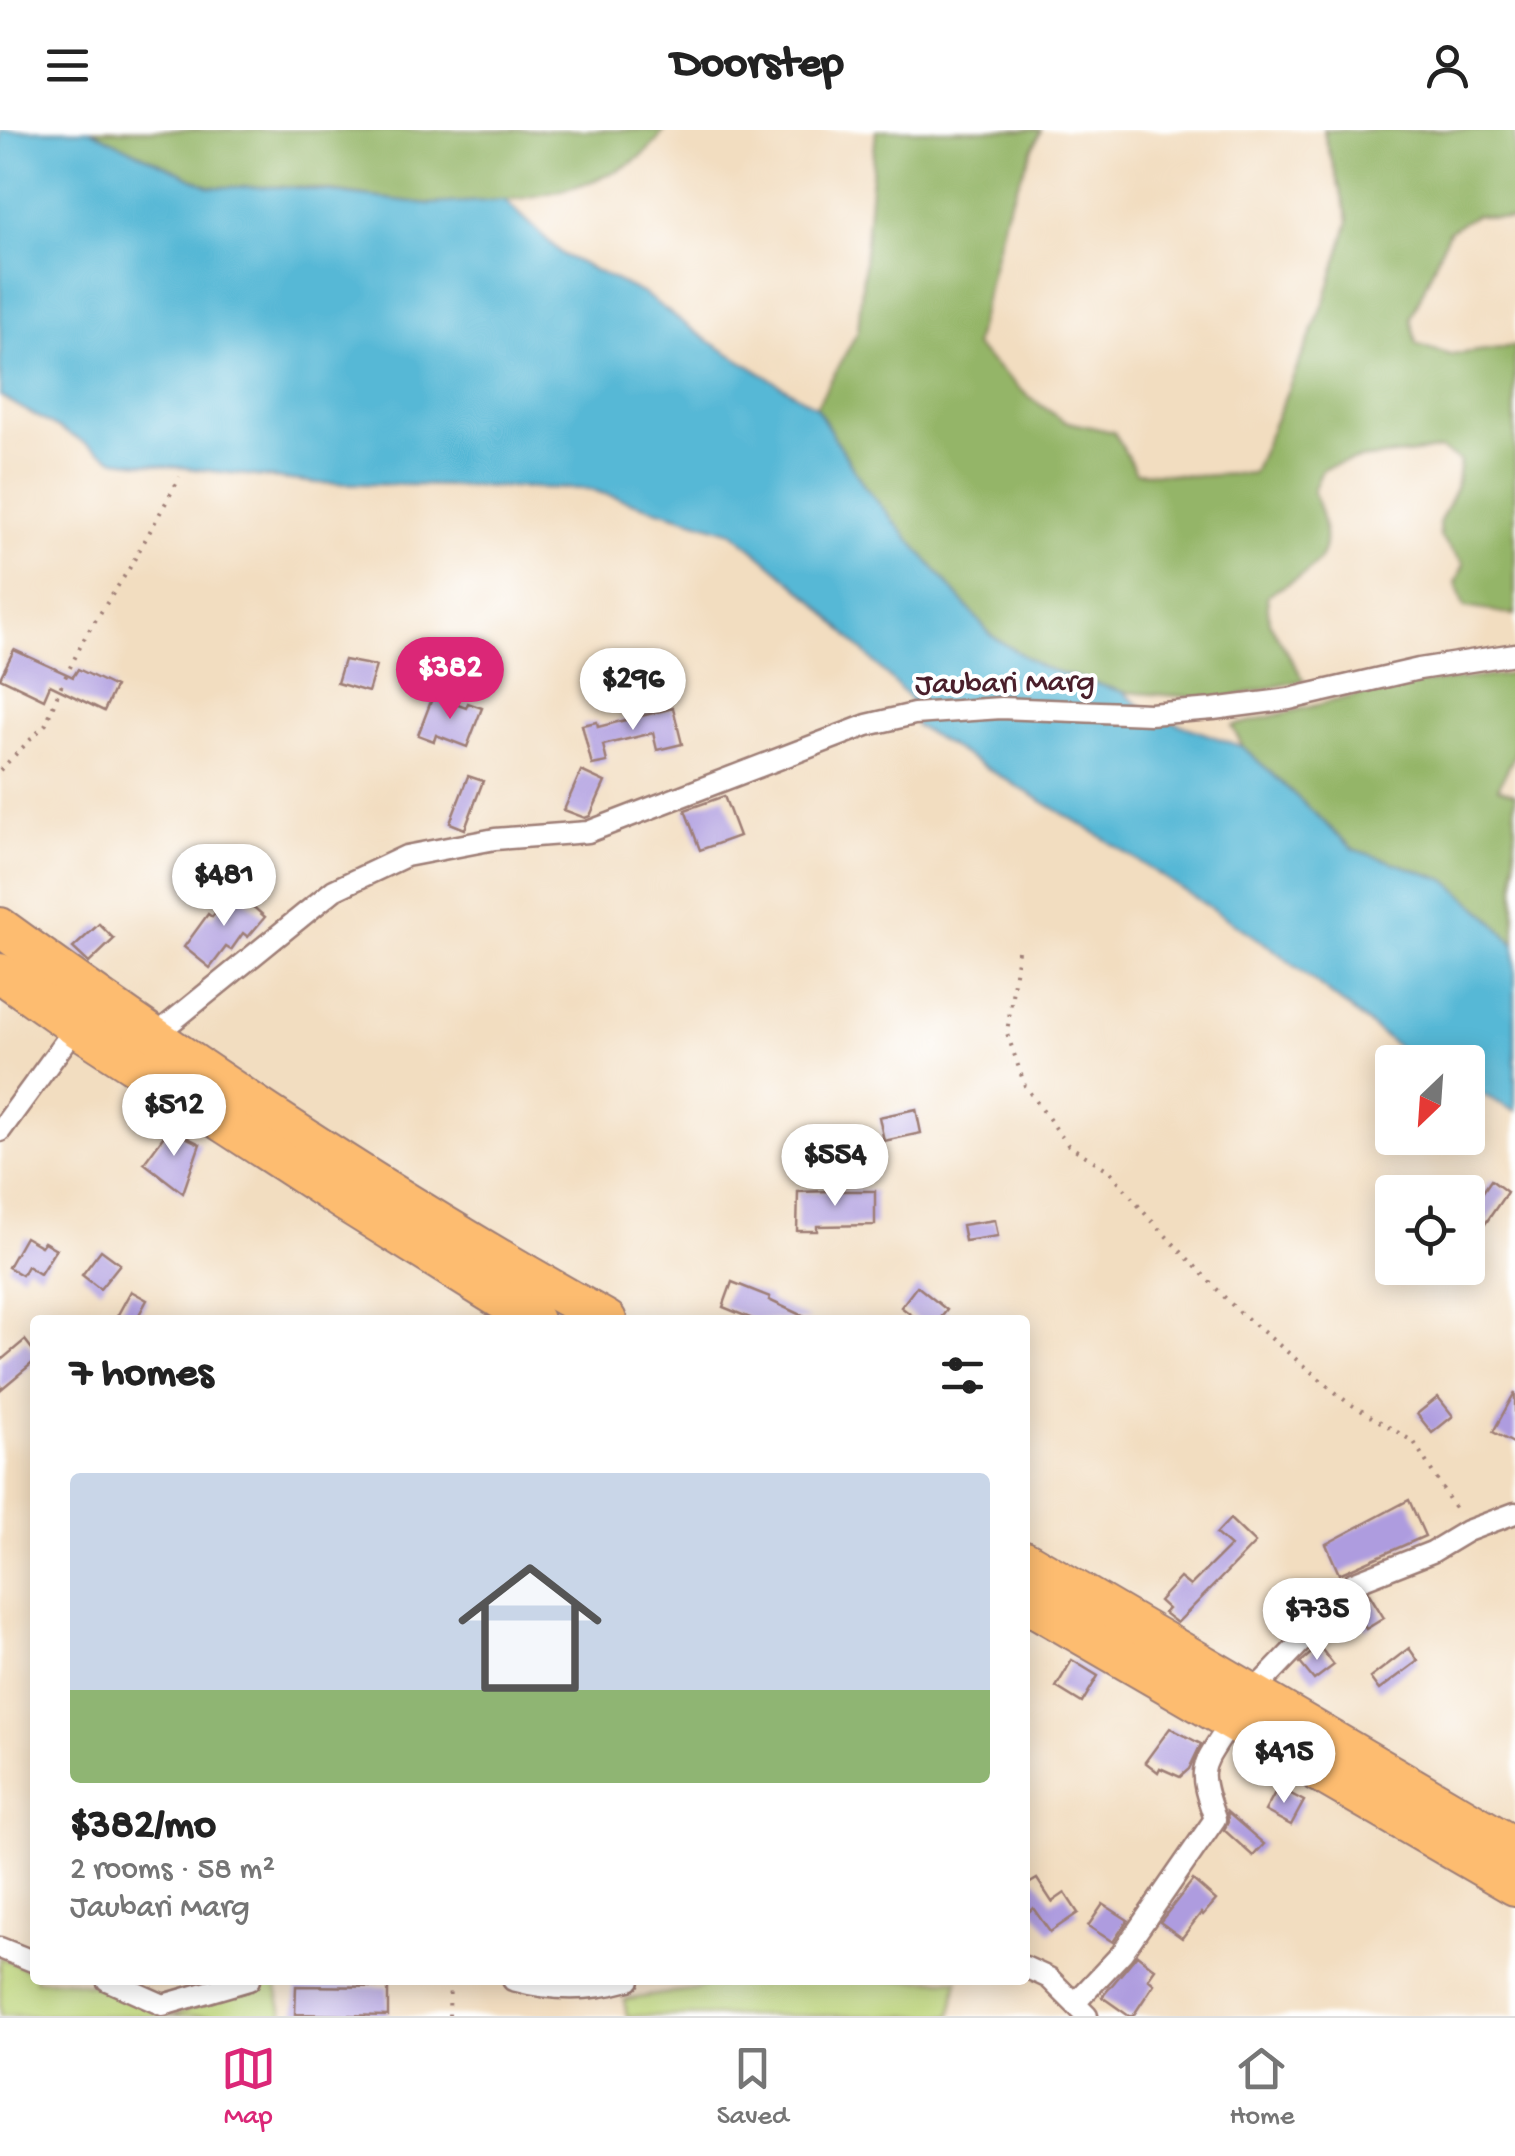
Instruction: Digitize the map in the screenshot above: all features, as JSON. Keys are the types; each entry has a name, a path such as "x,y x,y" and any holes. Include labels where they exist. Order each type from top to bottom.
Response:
{"highway":[{"path":"0,928 282,1124 599,1315"},
{"path":"0,974 76,1027 526,1315"},
{"path":"1030,1563 1515,1886"},
{"path":"1030,1604 1241,1707 1515,1848"}],"street":[{"name":"Jaubari Marg","path":"154,1037 334,890 406,856 495,839 588,832 867,725 914,714 1002,708 1150,714 1213,709 1290,699 1418,668 1515,654"},
{"path":"0,1131 76,1027"},
{"path":"1030,1968 1049,1978 1081,2010 1215,1819 1202,1779 1203,1767 1241,1707 1301,1642 1322,1627 1332,1606 1352,1583 1432,1552 1467,1531 1515,1513"},
{"path":"0,1948 30,1960"},
{"path":"119,1985 164,2006 233,1985"},
{"path":"532,1985 596,1989 611,1985"}],"path":[{"path":"0,770 46,724 86,635 129,569 180,476"},
{"path":"1018,951 1007,1033 1025,1086 1068,1145 1110,1172 1235,1308 1347,1402 1414,1442 1467,1531"},
{"path":"449,2016 450,1985"}],"green space":[{"path":"90,130 664,130 647,151 592,181 486,203 426,204 307,188 207,186 162,168"},
{"path":"876,130 1041,130 1006,211 974,346 1029,397 1064,421 1114,432 1136,472 1196,476 1253,473 1325,301 1349,221 1323,130 1515,130 1515,220 1475,215 1449,231 1411,318 1416,344 1450,355 1515,346 1515,615 1464,607 1456,583 1464,564 1440,537 1439,523 1456,488 1460,461 1440,449 1365,458 1322,470 1313,491 1325,531 1321,557 1302,575 1267,595 1269,622 1304,680 1222,699 1123,692 1041,667 992,636 864,486 816,407 858,331"},
{"path":"1515,674 1515,754 1498,788 1515,794 1515,945 1446,880 1353,849 1243,747 1232,726 1399,685"},
{"path":"0,1957 30,1971 30,1985 99,1986 172,2015 263,1985 276,1985 284,2016 0,2016"},
{"path":"707,1985 957,1985 951,2016 627,2016 624,2000"}],"water":[{"path":"0,130 90,130 210,187 291,187 429,204 505,200 563,255 644,294 704,338 816,407 864,486 992,636 1041,667 1123,692 1150,714 1243,747 1353,849 1446,880 1486,914 1515,945 1515,1111 1485,1096 1485,1045 1395,1045 1272,948 1094,832 916,726 910,699 812,599 733,532 588,489 317,483 116,460 0,396"}],"building":[{"path":"14,650 73,677 78,669 115,687 104,711 50,685 44,699 0,678"},
{"path":"344,660 376,666 368,692 337,683"},
{"path":"433,696 466,708 468,703 482,708 467,747 436,735 434,741 418,735"},
{"path":"673,708 682,744 657,750 653,733 603,745 607,762 592,765 582,725 597,722 598,727"},
{"path":"581,771 605,782 590,816 585,818 564,810"},
{"path":"468,776 483,781 465,829 450,823"},
{"path":"724,796 739,836 700,850 685,810"},
{"path":"234,890 265,917 248,937 243,933 231,950 226,947 210,968 184,947 208,914 212,917"},
{"path":"99,924 114,939 89,963 73,948"},
{"path":"916,1109 921,1133 884,1141 879,1117"},
{"path":"169,1129 200,1144 183,1193 144,1163"},
{"path":"1491,1180 1507,1192 1485,1224 1485,1189"},
{"path":"875,1191 875,1225 817,1226 817,1231 797,1231 798,1192"},
{"path":"995,1220 998,1236 965,1241 962,1225"},
{"path":"25,1237 56,1249 40,1274 27,1266 22,1275 8,1267"},
{"path":"101,1250 120,1264 100,1289 82,1275"},
{"path":"732,1282 800,1315 743,1315 723,1307"},
{"path":"917,1286 947,1310 943,1315 911,1315 901,1307"},
{"path":"131,1291 147,1300 139,1315 118,1315"},
{"path":"25,1340 30,1346 30,1365 0,1390 0,1361"},
{"path":"1515,1392 1515,1444 1493,1432"},
{"path":"1438,1397 1453,1416 1432,1433 1417,1414"},
{"path":"1409,1500 1425,1536 1339,1574 1326,1544"},
{"path":"1230,1519 1255,1543 1177,1623 1164,1613 1168,1609 1159,1601 1180,1578 1190,1586 1230,1546 1216,1534"},
{"path":"1368,1592 1384,1618 1366,1629 1352,1606"},
{"path":"1319,1646 1334,1665 1314,1680 1300,1663"},
{"path":"1409,1648 1418,1661 1379,1690 1370,1678"},
{"path":"1072,1660 1098,1676 1082,1703 1056,1687"},
{"path":"1170,1728 1201,1744 1189,1769 1180,1777 1160,1768 1158,1772 1145,1762"},
{"path":"1278,1787 1304,1801 1291,1825 1265,1811"},
{"path":"1227,1812 1264,1844 1253,1856 1224,1830"},
{"path":"1037,1879 1052,1902 1065,1893 1078,1913 1050,1932 1033,1908 1030,1911 1030,1883"},
{"path":"1193,1880 1216,1900 1182,1938 1160,1922"},
{"path":"1103,1904 1128,1920 1113,1942 1088,1926"},
{"path":"1137,1955 1155,1969 1148,1979 1154,1984 1133,2016 1129,2016 1102,1997"},
{"path":"296,1986 388,1987 388,2016 295,2014"}]}
